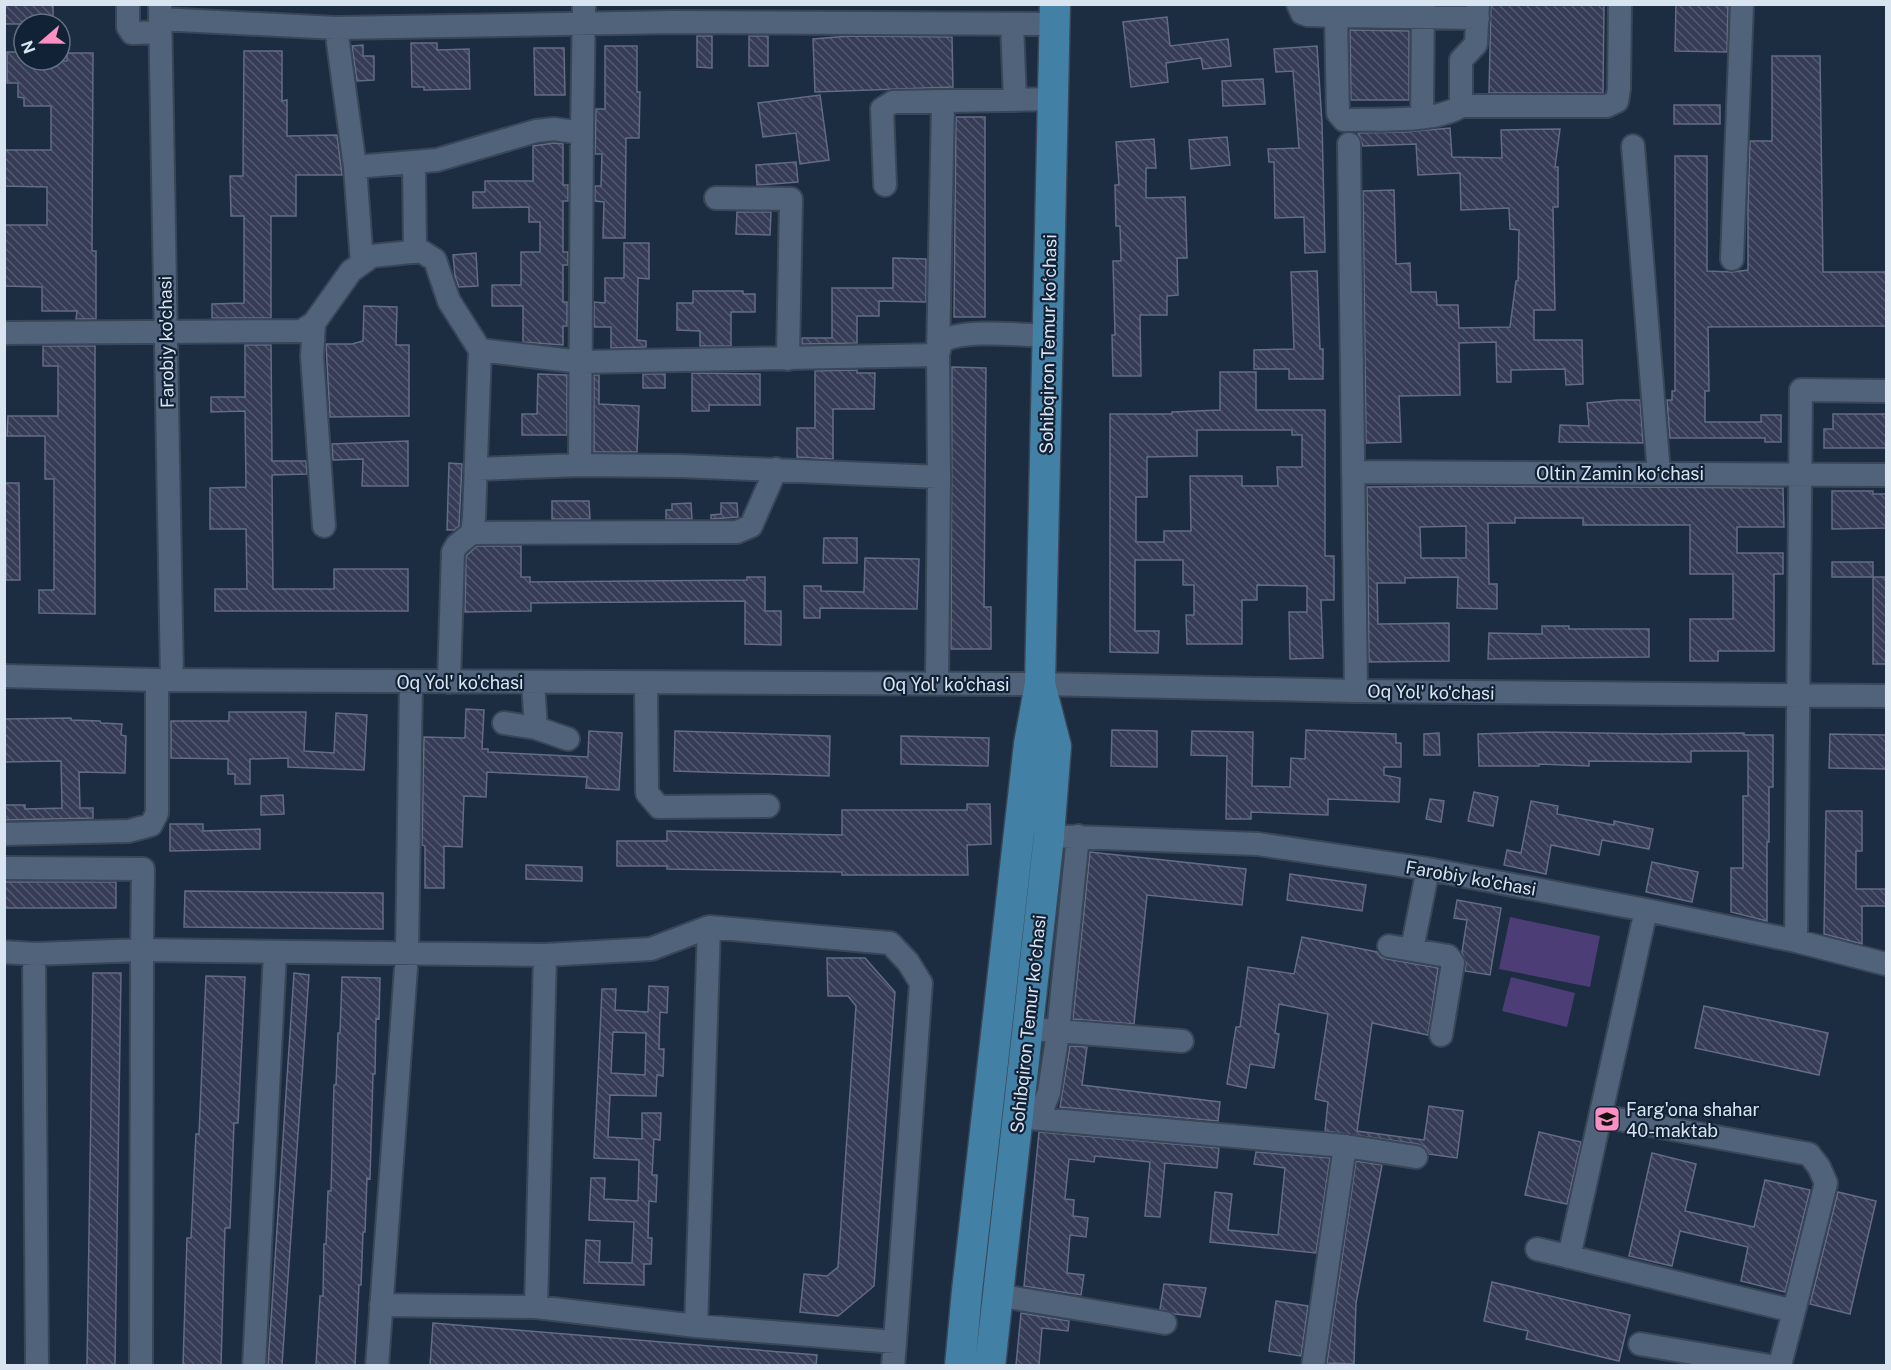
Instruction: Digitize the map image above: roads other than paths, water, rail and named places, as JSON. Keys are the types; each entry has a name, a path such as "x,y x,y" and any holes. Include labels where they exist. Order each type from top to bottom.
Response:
{"main road":[{"name":"Sohibqiron Temur koʻchasi","path":"960,1365 1029,744 1040,684 1055,14"},
{"name":"Sohibqiron Temur koʻchasi","path":"990,1365 996,1295 1029,1117 1028,1029 1064,836 1056,746 1040,684"}],"street":[{"path":"128,4 128,27 132,33 160,19 287,15 336,28 584,14 675,13 1012,24 1055,14"},
{"path":"1298,4 1302,13 1308,15 1478,11 1476,44 1461,60 1461,106"},
{"path":"1336,16 1338,113 1341,118 1344,120 1422,117 1452,112 1461,106 1607,106 1617,100 1620,89 1620,4"},
{"path":"1732,259 1742,4"},
{"path":"1422,117 1423,11"},
{"path":"580,465 584,14"},
{"name":"Farobiy ko'chasi","path":"4,834 129,831 151,825 157,813 164,680 166,333 160,19"},
{"path":"1012,24 1015,100"},
{"path":"336,28 355,167 362,263"},
{"path":"885,184 882,109 892,102 1053,99"},
{"path":"937,684 938,355 943,102"},
{"path":"355,167 437,160 536,131 554,129 582,133"},
{"path":"1349,144 1356,691"},
{"path":"1633,146 1659,474"},
{"path":"414,163 415,252"},
{"path":"716,198 790,199 788,359"},
{"path":"4,333 301,331 314,323 351,271 372,256 421,251 435,260 449,301 480,350 477,469 472,533"},
{"path":"314,323 312,356 324,526"},
{"path":"938,355 941,342 956,335 1048,336"},
{"path":"480,350 581,362 938,355"},
{"path":"1796,941 1801,390 1887,392"},
{"path":"477,469 580,465 680,466 939,477"},
{"path":"449,682 453,552 457,545 472,533 737,531 751,526 776,470"},
{"name":"Oltin Zamin koʻchasi","path":"1353,472 1887,475"},
{"name":"Oq Yol' ko'chasi","path":"4,676 411,682 1040,684 1356,691 1887,696"},
{"path":"377,1365 407,954 411,682"},
{"path":"533,682 536,728"},
{"path":"646,683 647,793 660,807 768,806"},
{"path":"504,723 536,728 568,739"},
{"path":"1029,1117 1049,1092 1058,1032 1064,836"},
{"name":"Farobiy ko'chasi","path":"1064,836 1258,844 1428,869 1796,941 1887,964"},
{"path":"4,868 143,869 141,1365"},
{"path":"1412,949 1428,869"},
{"path":"1569,1257 1646,910"},
{"path":"696,1326 708,927"},
{"path":"4,952 34,954 142,950 544,955 651,949 708,927 890,943 908,962 921,983 893,1365"},
{"path":"1389,946 1448,956 1453,963 1441,1035"},
{"path":"254,1365 275,953"},
{"path":"34,954 37,1365"},
{"path":"536,1307 544,955"},
{"path":"1028,1029 1182,1041"},
{"path":"1601,1116 1809,1154 1819,1167 1826,1183 1781,1361 1776,1365"},
{"path":"1029,1117 1345,1146 1416,1157"},
{"path":"1313,1365 1345,1146"},
{"path":"1537,1249 1794,1311"},
{"path":"996,1295 1165,1323"},
{"path":"381,1305 536,1307 696,1326 895,1342"},
{"path":"1640,1344 1770,1365"}],"place":[{"name":"Farg'ona shahar 40-maktab","path":"1607,1119"}]}
